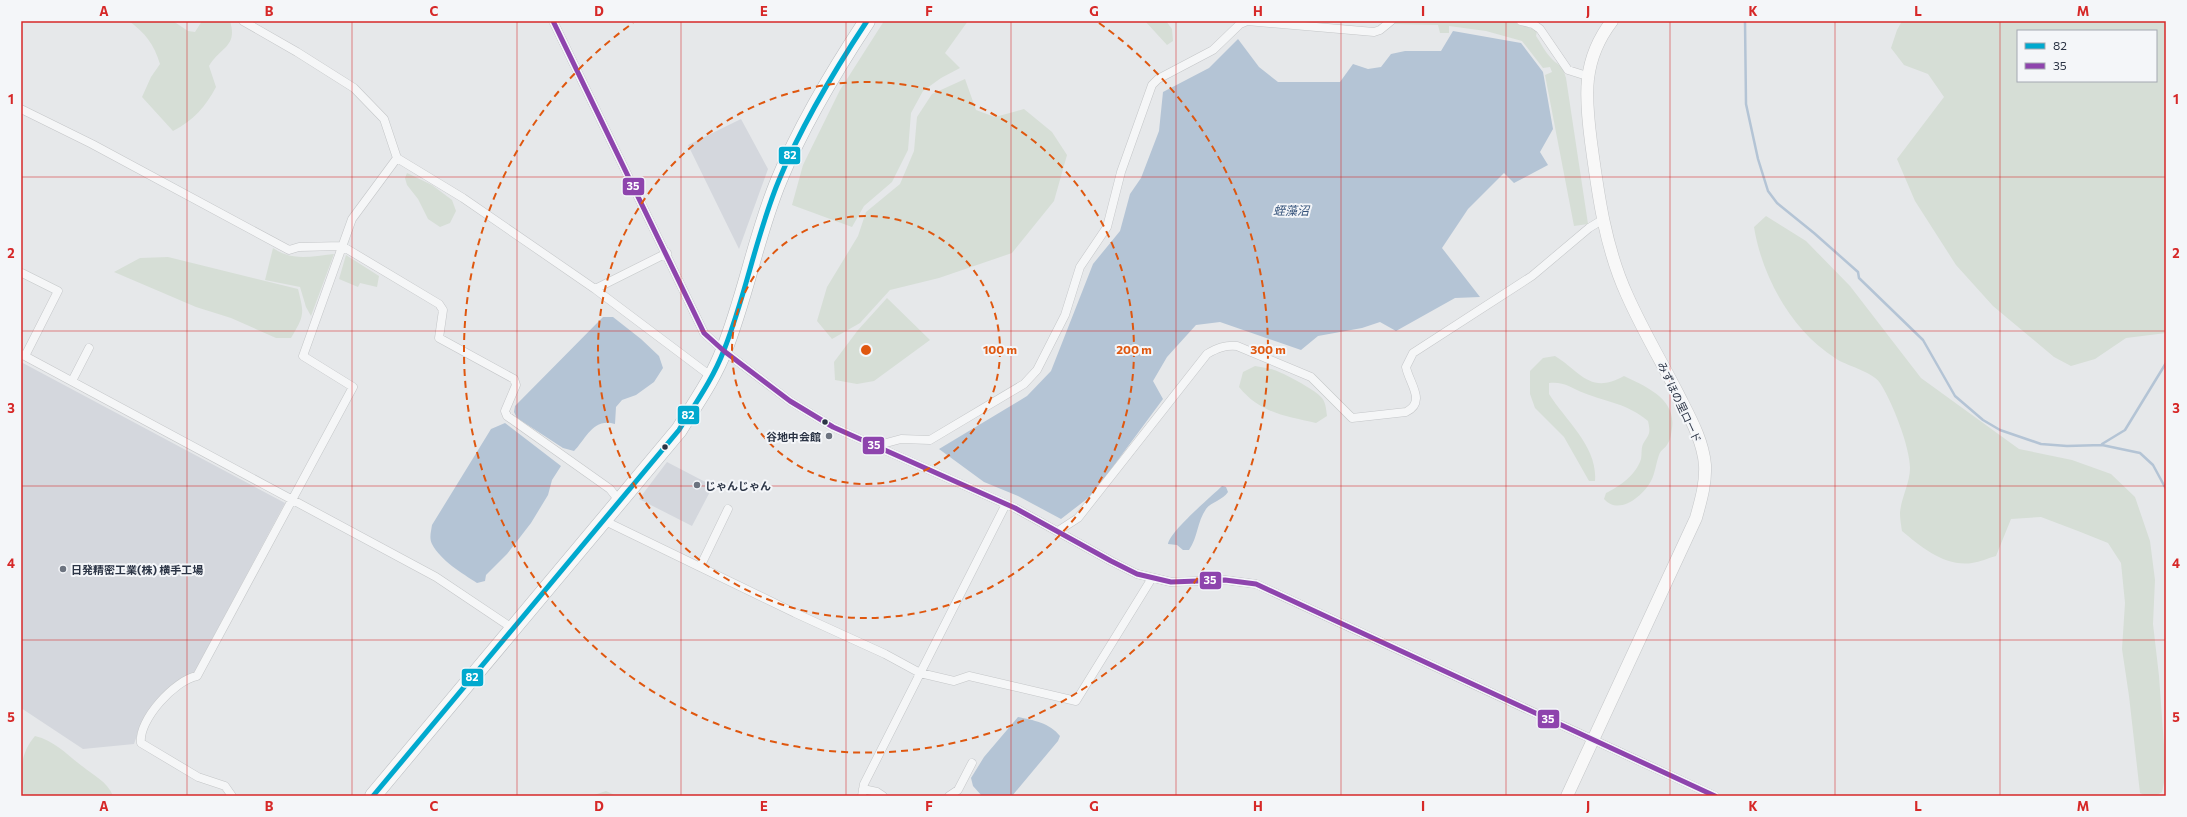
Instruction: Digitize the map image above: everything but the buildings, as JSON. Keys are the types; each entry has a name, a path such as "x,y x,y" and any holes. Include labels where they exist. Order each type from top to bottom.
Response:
{"highway":[{"path":"373,796 512,628 605,521 679,430 712,377 724,351 756,243 779,180 822,95 867,21"}],"street":[{"path":"243,21 297,52 354,88 384,119 397,158 463,198 595,289 712,377"},
{"path":"552,21 667,253 704,333 724,351 790,401 832,427 1006,504 1111,561 1152,578 1171,582 1225,580 1256,584 1715,796"},
{"path":"875,446 901,438 930,440 1024,384 1037,370 1065,315 1080,267 1107,227 1121,172 1152,85 1158,79 1213,50 1240,24 1247,21 1374,32 1380,30 1391,21"},
{"path":"1521,21 1533,24 1540,28 1568,70 1587,76"},
{"name":"みずほの里ロード","path":"1567,796 1696,518 1704,490 1705,464 1699,436 1626,295 1613,260 1602,220 1586,102 1587,76 1594,52 1612,21"},
{"path":"21,109 92,144 289,250 299,247 342,246 439,304 443,310 439,338 514,379 516,385 505,411 507,416 610,489 620,502"},
{"path":"232,796 225,786 198,777 141,743 140,736 142,729 160,701 188,677 197,676 353,386 303,356 352,220 397,158"},
{"path":"1058,531 1078,518 1207,354 1216,348 1228,345 1237,346 1311,377 1352,418 1406,412 1414,408 1417,404 1417,397 1406,367 1412,353 1532,276 1589,228 1602,220"},
{"path":"595,289 667,253"},
{"path":"22,273 58,291 23,355 436,577 512,628"},
{"path":"72,381 89,348"},
{"path":"883,796 877,792 862,793 920,672 1006,504"},
{"path":"700,567 728,509"},
{"path":"605,521 920,672 954,681 969,676 1076,701 1152,578"},
{"path":"948,796 958,790 972,763"}],"shaded area":[{"path":"129,21 173,21 188,31 195,32 202,21 230,21 232,36 230,42 209,66 216,87 208,100 193,118 173,131 142,97 151,77 160,64 152,45 140,30"},
{"path":"884,21 968,21 945,53 960,68 941,78 923,91 911,113 908,150 892,182 864,206 852,227 792,205 803,165 840,90"},
{"path":"1145,21 1166,21 1172,29 1173,41 1167,45"},
{"path":"1396,21 1513,21 1537,31 1536,36 1549,56 1562,67 1565,73 1588,224 1574,226 1545,75 1552,72 1550,67 1543,68 1522,41 1486,31 1449,26 1449,33 1440,33 1438,25 1392,24"},
{"path":"1902,21 2166,21 2166,333 2126,338 2095,359 2071,366 2054,357 1993,306 1956,265 1915,201 1897,159 1944,97 1928,74 1904,65 1891,48 1897,30"},
{"path":"965,79 976,110 995,117 1024,109 1052,132 1067,155 1054,201 1012,253 939,278 890,290 860,323 832,339 817,321 827,287 858,236 866,212 900,184 914,151 917,117 932,94"},
{"path":"741,119 768,169 739,249 688,145"},
{"path":"407,173 432,185 452,200 456,211 450,223 440,227 428,219 418,199 407,185 405,178"},
{"path":"1766,216 1806,241 1850,286 1921,378 2019,449 2072,460 2111,474 2135,497 2150,541 2155,580 2153,624 2159,676 2166,773 2162,792 2151,796 2140,793 2122,649 2125,603 2121,563 2108,543 2041,517 2011,519 1996,556 1975,562 1962,563 1943,559 1925,549 1902,531 1900,513 1909,479 1910,468 1907,448 1895,412 1885,391 1876,379 1865,372 1840,361 1820,347 1805,333 1781,301 1764,265 1754,227"},
{"path":"273,248 295,257 334,254 311,316 306,307 300,287 265,280"},
{"path":"346,255 379,276 377,287 360,283 358,287 339,279"},
{"path":"168,257 298,289 302,314 299,324 291,338 276,338 231,318 196,307 114,272 140,258"},
{"path":"887,298 930,340 874,381 857,384 835,380 834,362 858,330"},
{"path":"1555,356 1586,379 1594,382 1603,383 1624,376 1658,395 1669,409 1672,418 1670,440 1660,453 1651,481 1637,498 1630,502 1623,505 1617,505 1610,504 1604,499 1606,493 1627,479 1639,465 1642,446 1649,434 1648,421 1625,407 1563,384 1549,383 1549,394 1580,435 1591,457 1595,469 1595,481 1589,481 1564,437 1535,408 1530,394 1530,371 1543,358"},
{"path":"21,362 285,503 195,671 186,677 140,727 134,744 83,749 21,708"},
{"path":"1255,366 1278,371 1312,390 1323,400 1327,416 1316,423 1274,412 1256,403 1239,387 1243,372"},
{"path":"667,462 713,486 692,526 639,499"},
{"path":"35,736 49,741 60,748 100,779 107,786 113,796 24,796 21,772 22,764 26,750"},
{"path":"606,791 617,796 591,796"}],"water":[{"name":"蛭藻沼","path":"1453,31 1521,43 1543,72 1553,129 1540,152 1548,165 1514,183 1504,173 1468,209 1442,248 1480,297 1455,298 1396,331 1380,322 1362,328 1318,336 1301,350 1220,322 1196,325 1167,357 1153,381 1163,399 1092,495 1061,519 1018,496 984,482 939,449 1027,396 1051,371 1093,264 1120,231 1130,194 1141,178 1159,131 1163,92 1209,68 1238,39 1259,67 1278,82 1340,82 1353,64 1368,69 1381,67 1391,54 1405,51 1441,51"},
{"path":"603,317 613,317 641,339 659,356 663,368 654,382 636,395 622,400 616,407 615,424 607,423 596,426 574,451 563,448 517,418 514,412 515,406"},
{"path":"505,423 561,466 552,480 548,495 531,523 507,554 486,575 485,581 477,583 452,566 441,556 432,544 430,535 432,525 491,429"},
{"path":"1222,486 1226,487 1228,492 1206,509 1189,550 1183,550 1177,545 1168,544 1170,538 1183,523"},
{"path":"1018,717 1041,723 1051,728 1060,736 1058,741 1012,796 982,796 973,786 971,778 984,757"}],"waterway":[{"path":"1745,21 1746,104 1758,159 1768,191 1777,203 1858,272 1859,278 1923,340 1955,396 1983,420 2000,430 2041,444 2067,446 2102,445 2140,453 2153,465 2166,489"},
{"path":"2102,444 2125,430 2166,363"}],"transit line":[{"name":"35","path":"553,21 704,333 724,351 790,401 833,427 1015,508 1137,574 1171,582 1225,580 1256,584 1715,796"},
{"name":"82","path":"373,796 679,430 720,361 739,308 771,201 788,159 819,98 867,21"}],"place":[{"name":"谷地中会館","path":"829,436"},
{"name":"じゃんじゃん","path":"697,485"},
{"name":"日発精密工業(株) 横手工場","path":"63,569"}]}
